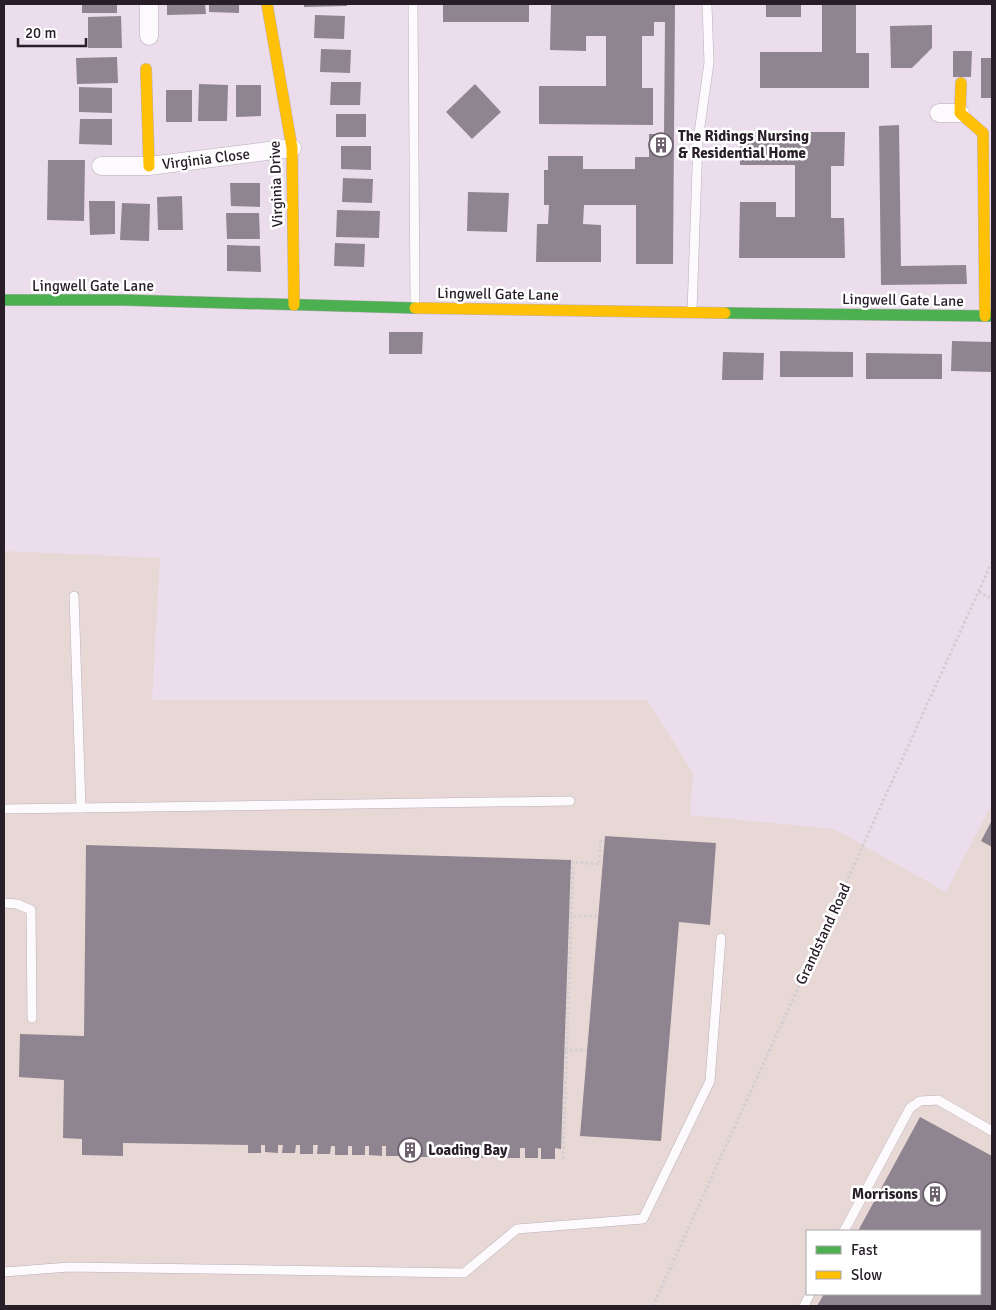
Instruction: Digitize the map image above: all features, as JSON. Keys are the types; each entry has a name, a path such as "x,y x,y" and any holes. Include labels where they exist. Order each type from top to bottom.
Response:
{"street":[{"path":"149,4 149,36"},
{"name":"Virginia Drive","path":"267,4 292,148 294,305"},
{"name":"Virginia Close","path":"146,69 149,166"},
{"path":"960,113 961,83"},
{"path":"939,113 960,113 983,133 988,316"},
{"name":"Virginia Close","path":"101,166 149,166 292,148"},
{"name":"Lingwell Gate Lane","path":"4,300 589,312 692,311 988,316"}],"lane":[{"path":"413,4 415,307"},
{"path":"692,311 698,140 709,62 707,4"},
{"path":"74,596 81,808"},
{"path":"4,809 570,801"},
{"path":"4,903 17,904 31,910 32,1018"},
{"path":"4,1272 69,1267 464,1273 517,1229 643,1219 710,1081 721,938"},
{"path":"845,1230 910,1108 920,1101 938,1100 992,1130"}],"path":[{"name":"Grandstand Road","path":"653,1306 992,562"},
{"path":"979,592 992,599"},
{"path":"563,1159 573,862 599,864 601,837"},
{"path":"570,916 598,916"},
{"path":"566,1050 587,1050"}],"shaded area":[{"path":"4,551 160,558 152,700 647,700 693,773 690,815 834,829 946,892 992,804 992,1306 4,1306"}],"building":[{"path":"82,4 117,4 117,13 82,13"},
{"path":"167,4 205,4 206,14 167,15"},
{"path":"209,4 239,4 239,13 209,12"},
{"path":"304,4 347,4 347,6 304,7"},
{"path":"443,4 529,4 529,22 443,22"},
{"name":"The Ridings Nursing & Residential Home","path":"551,4 675,4 673,264 636,264 636,205 584,205 583,224 601,225 601,262 536,262 537,224 548,224 549,205 544,205 544,170 548,170 548,156 583,156 583,169 635,169 635,157 649,157 649,134 664,134 665,22 654,22 654,36 642,36 642,88 653,88 653,125 539,124 539,86 606,86 606,36 586,36 586,51 550,50"},
{"path":"766,4 801,4 801,17 766,17"},
{"name":"The Ridings Nursing & Residential Home","path":"822,4 856,4 856,53 869,53 869,88 760,88 760,52 822,52"},
{"path":"315,15 345,16 344,39 314,38"},
{"path":"121,16 122,48 88,48 88,17"},
{"path":"932,25 932,48 912,68 891,68 890,26"},
{"path":"321,49 351,50 350,73 320,72"},
{"path":"953,51 972,51 971,77 953,77"},
{"path":"117,57 118,83 77,84 76,58"},
{"path":"981,58 992,58 992,98 981,98"},
{"path":"331,82 361,82 360,105 330,105"},
{"path":"199,84 228,85 227,121 198,121"},
{"path":"475,84 501,112 472,139 446,112"},
{"path":"236,85 261,85 261,116 236,117"},
{"path":"79,87 112,88 112,113 79,112"},
{"path":"166,90 192,90 192,122 166,122"},
{"path":"336,114 366,114 366,137 336,137"},
{"path":"80,119 112,119 112,145 79,144"},
{"path":"899,125 901,266 966,265 967,284 881,285 879,126"},
{"name":"The Ridings Nursing & Residential Home","path":"740,132 845,132 844,166 831,166 831,218 844,218 845,258 739,258 740,202 776,202 776,217 795,217 795,165 740,165"},
{"path":"341,146 371,146 371,170 341,169"},
{"path":"48,160 85,160 84,221 47,220"},
{"path":"343,178 373,179 372,203 342,202"},
{"path":"230,183 260,183 260,207 231,206"},
{"path":"468,192 509,193 507,232 467,231"},
{"path":"182,196 183,230 158,230 157,197"},
{"path":"89,201 115,201 115,234 90,235"},
{"path":"122,203 150,204 149,241 120,240"},
{"path":"337,210 380,211 379,238 336,237"},
{"path":"226,213 259,213 260,239 227,239"},
{"path":"335,243 365,244 364,267 334,266"},
{"path":"227,245 260,246 261,272 227,271"},
{"path":"389,332 423,332 422,354 389,354"},
{"path":"952,341 992,342 992,372 951,371"},
{"path":"780,351 853,352 853,377 780,377"},
{"path":"723,352 764,353 763,380 722,380"},
{"path":"866,353 942,354 942,379 866,379"},
{"path":"992,820 992,847 981,841"},
{"path":"605,836 716,843 710,925 679,922 661,1141 580,1136"},
{"path":"86,845 571,860 561,1149 555,1148 555,1159 541,1159 541,1148 538,1148 538,1158 525,1158 525,1148 520,1148 520,1158 507,1158 507,1148 503,1148 503,1158 490,1157 490,1148 486,1148 486,1158 473,1157 473,1147 469,1147 469,1158 455,1157 456,1147 452,1147 452,1157 438,1157 439,1147 434,1147 434,1157 421,1157 421,1147 417,1147 417,1157 404,1157 404,1147 399,1146 399,1156 386,1156 386,1146 382,1146 382,1156 369,1155 369,1146 365,1146 365,1155 352,1155 352,1146 348,1146 348,1155 335,1155 335,1146 331,1146 330,1154 317,1154 318,1145 313,1145 313,1154 300,1154 300,1145 296,1145 295,1153 282,1153 283,1145 278,1145 278,1153 265,1152 265,1145 261,1145 261,1153 248,1153 248,1145 123,1143 123,1156 82,1155 82,1139 63,1138 64,1080 19,1077 20,1034 84,1036"},
{"name":"Morrisons","path":"920,1117 992,1156 992,1306 817,1306 823,1295 981,1295 981,1230 859,1230"}],"traffic: fast":[{"path":"4,300 123,300 415,308"},
{"path":"725,313 992,316"}],"traffic: slow":[{"path":"267,4 292,148 294,305"},
{"path":"146,69 149,166"},
{"path":"961,83 960,113 983,133 985,316"},
{"path":"415,308 725,313"}],"place":[{"name":"The Ridings Nursing & Residential Home","path":"661,145"},
{"name":"Loading Bay","path":"410,1150"},
{"name":"Morrisons","path":"935,1194"}]}
